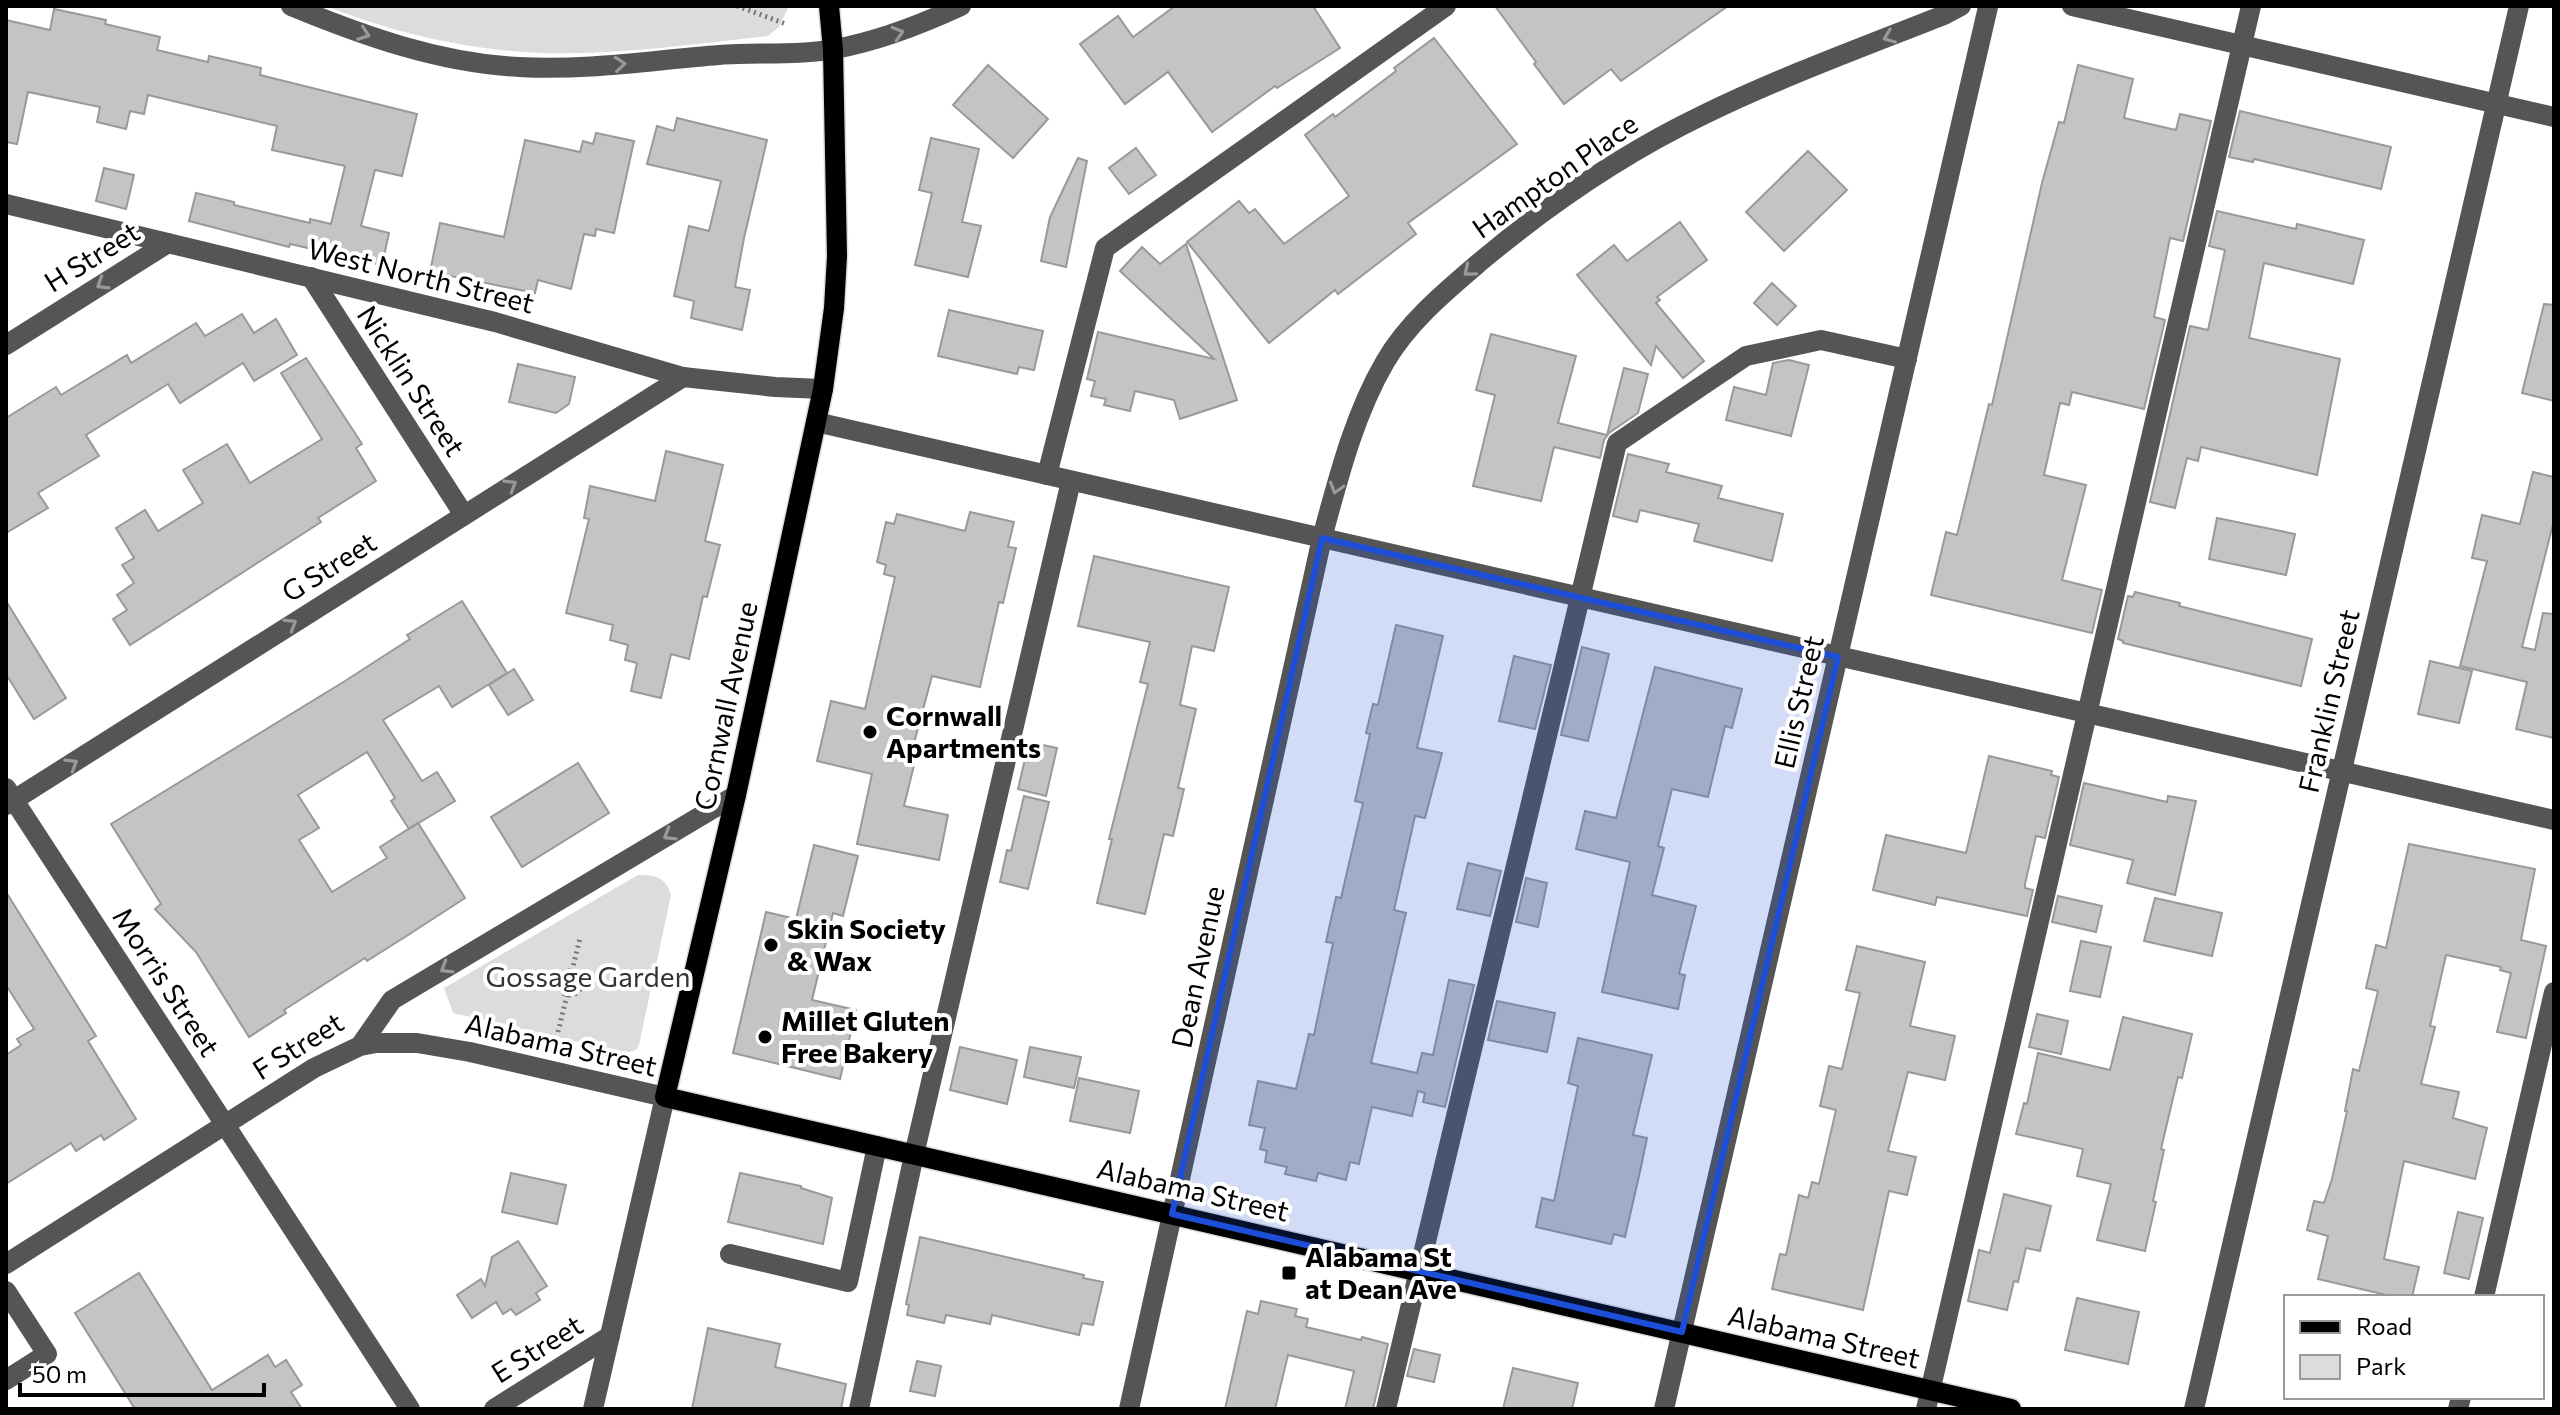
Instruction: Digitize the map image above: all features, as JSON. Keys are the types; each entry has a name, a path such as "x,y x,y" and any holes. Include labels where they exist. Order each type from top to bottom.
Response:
{"main road":[{"name":"Cornwall Avenue","path":"665,1097 736,795 823,389 834,308 837,256 833,50 829,6"},
{"name":"Alabama Street","path":"665,1097 1682,1332 1928,1400 2011,1409"}],"street":[{"path":"291,6 359,33 424,52 517,67 586,67 722,55 833,50 902,32 961,6"},
{"path":"1047,475 1105,248 1446,6"},
{"name":"Hampton Place","path":"1322,538 1357,423 1386,361 1423,315 1497,248 1635,151 1702,115 1961,6"},
{"name":"Ellis Street","path":"1664,1409 1988,6"},
{"path":"2072,6 2554,117"},
{"path":"1928,1400 2251,6"},
{"name":"Franklin Street","path":"2194,1409 2519,6"},
{"name":"West North Street","path":"6,204 495,322 683,377 823,389"},
{"name":"H Street","path":"6,345 168,243"},
{"name":"Nicklin Street","path":"311,277 464,515"},
{"path":"1386,1409 1617,443 1746,356 1821,340 1907,359"},
{"name":"G Street","path":"9,798 683,377"},
{"path":"816,422 2554,820"},
{"path":"859,1409 914,1155 1071,481"},
{"name":"Dean Avenue","path":"1129,1409 1322,538"},
{"name":"F Street","path":"6,1264 314,1068 360,1046 392,1000 736,795"},
{"name":"Morris Street","path":"9,798 410,1409"},
{"path":"2484,1295 2554,992"},
{"name":"Alabama Street","path":"360,1046 394,1042 430,1045 665,1097"},
{"name":"Cornwall Avenue","path":"593,1409 665,1097"},
{"path":"730,1254 848,1282 877,1146"},
{"path":"6,1291 47,1354 6,1380"},
{"name":"E Street","path":"494,1409 610,1336"}],"path":[{"path":"737,6 786,24"},
{"path":"572,971 580,938"},
{"path":"572,971 581,977 582,984 577,993 567,995 560,990 558,981 563,973 572,971"},
{"path":"523,973 558,981"},
{"path":"558,1032 567,995"}],"highlighted area":[{"path":"1322,538 1838,657 1682,1332 1172,1214"}],"green space":[{"path":"325,6 789,6 779,27 768,36 654,48 541,53 458,44 404,32"},
{"name":"Gossage Garden","path":"638,875 659,878 671,895 636,1050 626,1053 453,1013 444,988"}],"building":[{"path":"1175,6 1313,6 1340,48 1277,88 1275,86 1212,132 1168,72 1125,104 1080,44 1118,16 1133,37"},
{"path":"1495,6 1728,6 1621,81 1611,69 1564,104"},
{"path":"54,9 106,20 105,24 160,37 157,50 208,62 209,56 261,68 260,75 417,114 402,176 375,170 361,226 389,233 382,265 290,244 289,247 189,221 196,193 310,223 310,219 331,224 345,166 272,150 277,126 148,95 144,114 130,111 126,129 97,122 100,107 28,92 17,144 6,142 6,20 50,30"},
{"path":"1434,38 1517,144 1408,223 1416,234 1338,294 1335,290 1269,343 1187,242 1239,201 1249,213 1255,209 1284,244 1349,196 1305,135 1333,114 1335,117"},
{"path":"988,65 1048,119 1013,158 953,105"},
{"path":"2078,65 2133,79 2124,118 2176,130 2180,114 2211,121 2183,241 2170,238 2154,317 2165,320 2144,409 2072,392 2069,405 2060,403 2044,475 2086,485 2062,580 2102,590 2092,633 1931,595 1946,532 1957,535 1989,404 1992,405 2042,183 2059,122 2064,123"},
{"path":"2240,111 2391,147 2381,189 2254,159 2253,162 2229,157"},
{"path":"677,118 767,140 735,287 750,290 742,330 691,318 694,301 674,296 689,226 709,231 721,181 647,164 657,126 674,131"},
{"path":"596,133 634,141 614,233 596,229 595,236 584,234 571,289 538,280 535,293 430,272 440,223 504,237 525,140 580,152 583,141 593,144"},
{"path":"931,138 979,149 962,222 981,226 968,277 915,265 932,193 919,190"},
{"path":"1136,148 1156,175 1129,194 1109,168"},
{"path":"1808,151 1847,190 1784,251 1746,212"},
{"path":"1078,158 1087,161 1066,267 1041,261 1050,217"},
{"path":"104,168 134,175 126,209 96,201"},
{"path":"2217,211 2296,229 2297,224 2364,240 2353,284 2264,263 2249,338 2340,359 2317,475 2201,447 2198,461 2187,458 2175,508 2150,502 2190,326 2208,330 2225,250 2209,246"},
{"path":"1680,222 1707,260 1657,297 1660,300 1656,303 1704,361 1683,378 1656,346 1651,365 1577,275 1614,245 1627,261"},
{"path":"1186,244 1237,400 1180,419 1174,400 1135,391 1130,411 1104,405 1106,399 1091,396 1095,381 1087,379 1098,332 1214,359 1120,271 1142,247 1160,264"},
{"path":"1772,283 1796,306 1777,325 1754,303"},
{"path":"2544,304 2554,305 2554,401 2522,393"},
{"path":"949,310 1043,331 1034,370 1019,367 1017,374 938,356"},
{"path":"242,314 254,333 276,319 297,355 254,381 243,363 180,403 168,384 86,435 99,456 38,493 48,508 6,533 6,418 56,387 61,395 127,355 131,363 196,323 205,336"},
{"path":"1491,334 1576,356 1558,423 1607,435 1624,368 1648,374 1638,413 1609,433 1600,458 1554,447 1541,501 1473,486 1495,395 1476,390"},
{"path":"306,358 362,444 356,448 376,481 318,518 321,522 130,645 113,619 127,610 117,595 134,583 122,565 134,558 116,528 145,510 158,531 203,503 183,470 227,444 250,483 322,439 281,373"},
{"path":"1789,360 1809,365 1791,436 1726,420 1734,387 1766,395 1773,363"},
{"path":"518,364 575,377 569,404 556,413 509,402"},
{"path":"666,451 723,465 705,541 720,545 707,597 703,596 689,659 671,654 661,698 631,691 637,663 625,660 628,645 610,640 613,625 566,613 589,519 584,518 590,486 655,501"},
{"path":"1628,454 1669,464 1666,472 1722,486 1718,498 1783,514 1772,561 1694,541 1699,524 1640,510 1637,522 1613,516"},
{"path":"2533,472 2554,477 2554,520 2522,647 2535,650 2543,613 2554,614 2554,738 2516,729 2527,682 2460,666 2487,561 2472,558 2482,515 2520,524"},
{"path":"970,512 1014,522 1008,547 1016,548 1003,603 999,602 980,687 932,676 914,743 919,745 904,806 948,815 939,860 857,844 872,774 817,761 831,701 865,709 895,577 884,574 886,565 877,562 886,522 894,524 897,514 965,531"},
{"path":"2217,518 2295,534 2286,575 2209,559"},
{"path":"1094,556 1229,587 1214,651 1192,646 1180,705 1196,709 1178,788 1184,789 1173,836 1164,834 1145,914 1097,903 1112,839 1109,839 1148,684 1140,682 1150,642 1078,626"},
{"path":"2135,592 2312,639 2301,686 2123,643 2118,639 2128,596 2133,597"},
{"path":"6,601 66,698 34,719 6,674"},
{"path":"462,601 507,673 452,707 439,686 383,720 422,781 437,772 455,801 418,823 465,898 284,1010 286,1013 249,1037 196,952 155,909 161,904 111,824 345,681 410,639 407,635","holes":["367,752 395,798 391,801 409,829 380,847 387,858 332,892 299,840 319,828 298,795"]},
{"path":"1396,625 1443,636 1417,748 1442,753 1425,818 1415,816 1394,910 1406,913 1371,1063 1417,1073 1422,1053 1433,1055 1449,980 1474,985 1445,1107 1423,1102 1425,1093 1418,1091 1412,1116 1372,1107 1359,1164 1350,1162 1346,1180 1318,1173 1316,1181 1285,1174 1287,1167 1265,1162 1267,1151 1260,1149 1265,1128 1249,1125 1258,1081 1296,1089 1309,1034 1314,1035 1333,943 1326,942 1336,897 1341,898 1363,803 1355,801 1370,734 1366,733 1373,704 1378,705"},
{"path":"1582,647 1609,654 1588,741 1561,735"},
{"path":"1514,656 1551,665 1535,729 1499,721"},
{"path":"2430,661 2472,671 2459,723 2418,714"},
{"path":"1655,667 1742,689 1732,728 1725,726 1708,797 1672,789 1658,846 1664,848 1652,895 1696,906 1679,974 1685,975 1678,1009 1602,992 1630,862 1576,849 1585,811 1616,818"},
{"path":"514,669 533,700 508,715 489,685"},
{"path":"1029,742 1057,748 1046,796 1018,789"},
{"path":"1989,756 2052,771 2051,775 2059,777 2045,838 2036,836 2025,884 2025,888 2033,890 2027,916 1937,897 1935,905 1873,890 1886,835 1966,853"},
{"path":"578,763 609,813 522,867 491,817"},
{"path":"2084,783 2167,802 2168,796 2196,801 2175,895 2127,883 2133,860 2070,845"},
{"path":"1024,796 1049,802 1028,889 1000,882"},
{"path":"2409,844 2535,869 2521,940 2546,946 2526,1038 2497,1032 2511,973 2500,970 2501,967 2446,955 2430,1026 2435,1027 2421,1084 2459,1092 2453,1118 2487,1128 2475,1179 2404,1161 2384,1259 2419,1267 2412,1295 2386,1295 2318,1279 2328,1236 2307,1230 2314,1201 2324,1203 2332,1179 2353,1069 2359,1071 2378,991 2366,988 2376,945 2386,948"},
{"path":"814,845 858,856 843,916 833,913 812,1000 856,1010 840,1079 733,1053 766,912 796,919"},
{"path":"1468,863 1501,871 1490,916 1457,909"},
{"path":"1526,878 1547,883 1538,927 1516,922"},
{"path":"6,892 96,1036 88,1041 136,1119 104,1140 101,1135 76,1151 71,1143 6,1184 6,1055 21,1045 17,1039 34,1029 6,985"},
{"path":"2058,896 2102,906 2096,932 2052,922"},
{"path":"2155,898 2222,913 2212,956 2144,941"},
{"path":"2081,941 2111,947 2100,997 2070,991"},
{"path":"1857,946 1925,962 1910,1026 1955,1036 1945,1080 1908,1072 1888,1151 1916,1157 1907,1195 1889,1191 1863,1310 1772,1289 1780,1254 1786,1255 1799,1195 1808,1198 1812,1182 1819,1184 1836,1110 1820,1106 1829,1066 1842,1069 1860,993 1846,990"},
{"path":"1497,1001 1555,1013 1547,1052 1488,1040"},
{"path":"2037,1014 2068,1021 2061,1054 2029,1047"},
{"path":"2123,1017 2192,1034 2161,1149 2164,1150 2153,1201 2156,1202 2145,1251 2097,1240 2111,1184 2077,1176 2083,1149 2016,1134 2024,1103 2027,1104 2038,1053 2110,1070"},
{"path":"1578,1038 1652,1055 1633,1135 1647,1138 1641,1167 1625,1237 1614,1234 1611,1244 1536,1227 1542,1198 1554,1201 1578,1086 1568,1083"},
{"path":"960,1047 1017,1060 1007,1104 950,1090"},
{"path":"1030,1047 1081,1057 1074,1088 1024,1077"},
{"path":"1079,1078 1139,1091 1130,1133 1070,1121"},
{"path":"511,1173 566,1185 557,1224 502,1212"},
{"path":"740,1173 801,1186 832,1198 823,1244 728,1222"},
{"path":"2004,1194 2051,1206 2040,1251 2026,1248 2007,1310 1968,1301 1979,1250 1990,1253"},
{"path":"2458,1212 2483,1218 2469,1279 2444,1273"},
{"path":"920,1237 1103,1282 1093,1325 1082,1323 1079,1335 992,1315 990,1324 946,1315 944,1323 907,1315 909,1305 906,1304"},
{"path":"518,1241 547,1286 536,1293 540,1300 516,1315 511,1309 503,1314 496,1302 472,1318 457,1295 481,1279 485,1286 492,1257"},
{"path":"139,1273 212,1390 268,1355 275,1367 286,1360 302,1385 291,1392 302,1409 135,1409 75,1313"},
{"path":"2077,1298 2139,1312 2128,1364 2065,1350"},
{"path":"1261,1301 1297,1309 1295,1316 1308,1319 1306,1327 1388,1344 1373,1409 1345,1409 1354,1371 1288,1355 1275,1409 1225,1409 1247,1311 1258,1314"},
{"path":"708,1328 780,1344 775,1367 846,1384 841,1409 692,1409"},
{"path":"1414,1349 1440,1355 1434,1382 1407,1376"},
{"path":"917,1361 941,1366 935,1396 910,1391"},
{"path":"1513,1368 1578,1383 1572,1409 1503,1409"}],"place":[{"name":"Cornwall Apartments","path":"870,732"},
{"name":"Skin Society & Wax","path":"771,945"},
{"name":"Millet Gluten Free Bakery","path":"765,1037"},
{"name":"Alabama St at Dean Ave","path":"1289,1273"}]}
